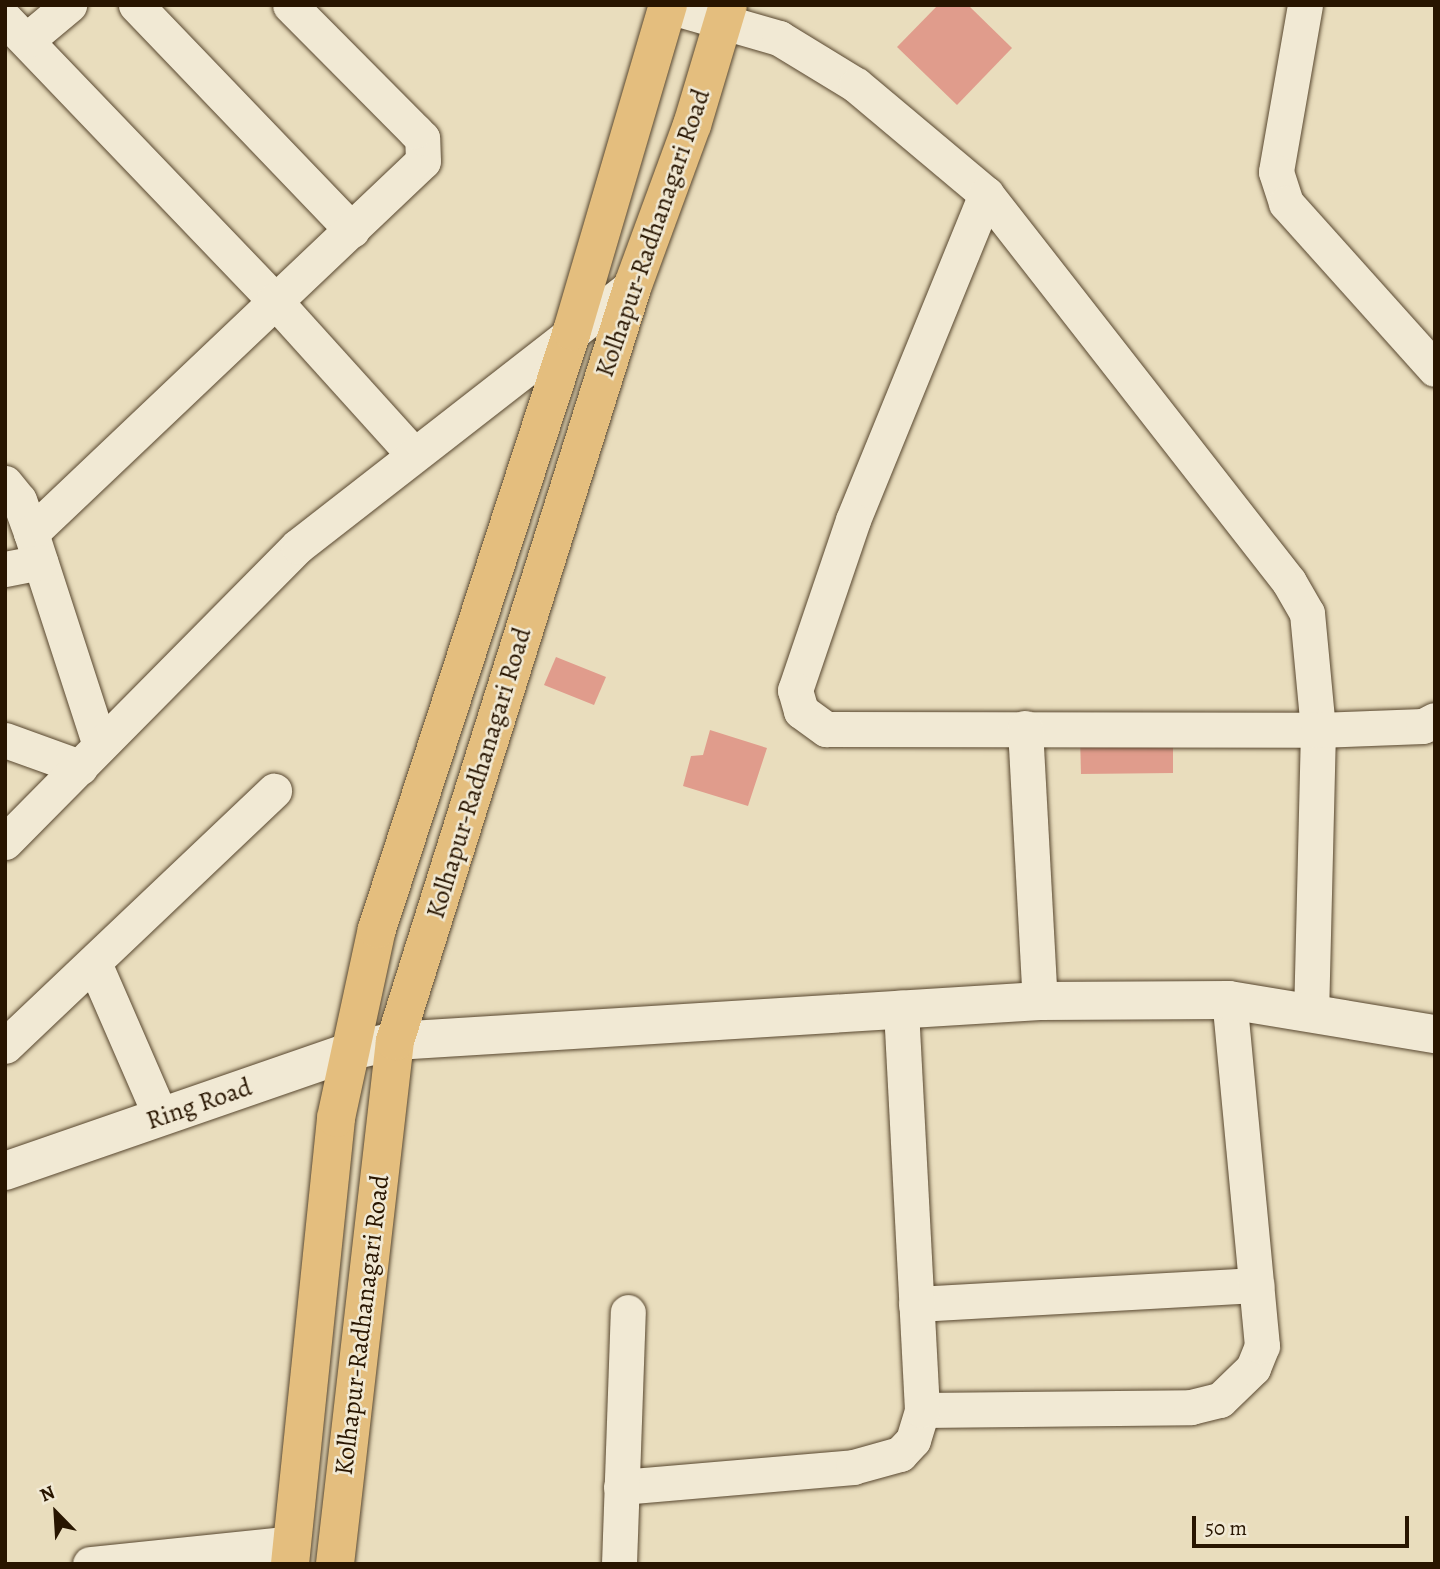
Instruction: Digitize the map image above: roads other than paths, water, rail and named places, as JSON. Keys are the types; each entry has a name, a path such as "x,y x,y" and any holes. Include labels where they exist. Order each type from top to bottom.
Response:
{"main road":[{"name":"Kolhapur-Radhanagari Road","path":"291,1553 336,1118 377,929 572,331 668,6"},
{"name":"Kolhapur-Radhanagari Road","path":"336,1550 395,1041 633,285 692,125 726,12"},
{"name":"Ring Road","path":"5,1171 351,1051 395,1041 901,1007 1040,1001 1229,1000 1435,1034"},
{"path":"291,1553 336,1550"}],"street":[{"path":"69,5 16,29 274,300 413,454"},
{"path":"136,5 352,230"},
{"path":"5,569 35,547 274,300 418,169 423,160 422,138 290,5"},
{"path":"1305,5 1276,172 1286,203 1435,369"},
{"path":"668,6 726,12 779,38 856,85 986,194 1289,582 1307,614 1318,730 1311,1014"},
{"path":"986,194 853,520 795,690 802,711 826,729 1318,730 1423,726 1435,720"},
{"path":"5,842 298,546 633,285"},
{"path":"5,482 19,500 35,547 90,756"},
{"path":"1025,728 1040,1001"},
{"path":"5,740 90,756"},
{"path":"5,1046 274,791"},
{"path":"94,963 161,1117"},
{"path":"922,1409 1191,1407 1240,1396 1262,1346 1229,1000"},
{"path":"621,1487 853,1467 900,1454 912,1440 922,1409 901,1007"},
{"path":"916,1304 1256,1285"},
{"path":"618,1564 628,1312"},
{"path":"90,1564 291,1553"}]}
